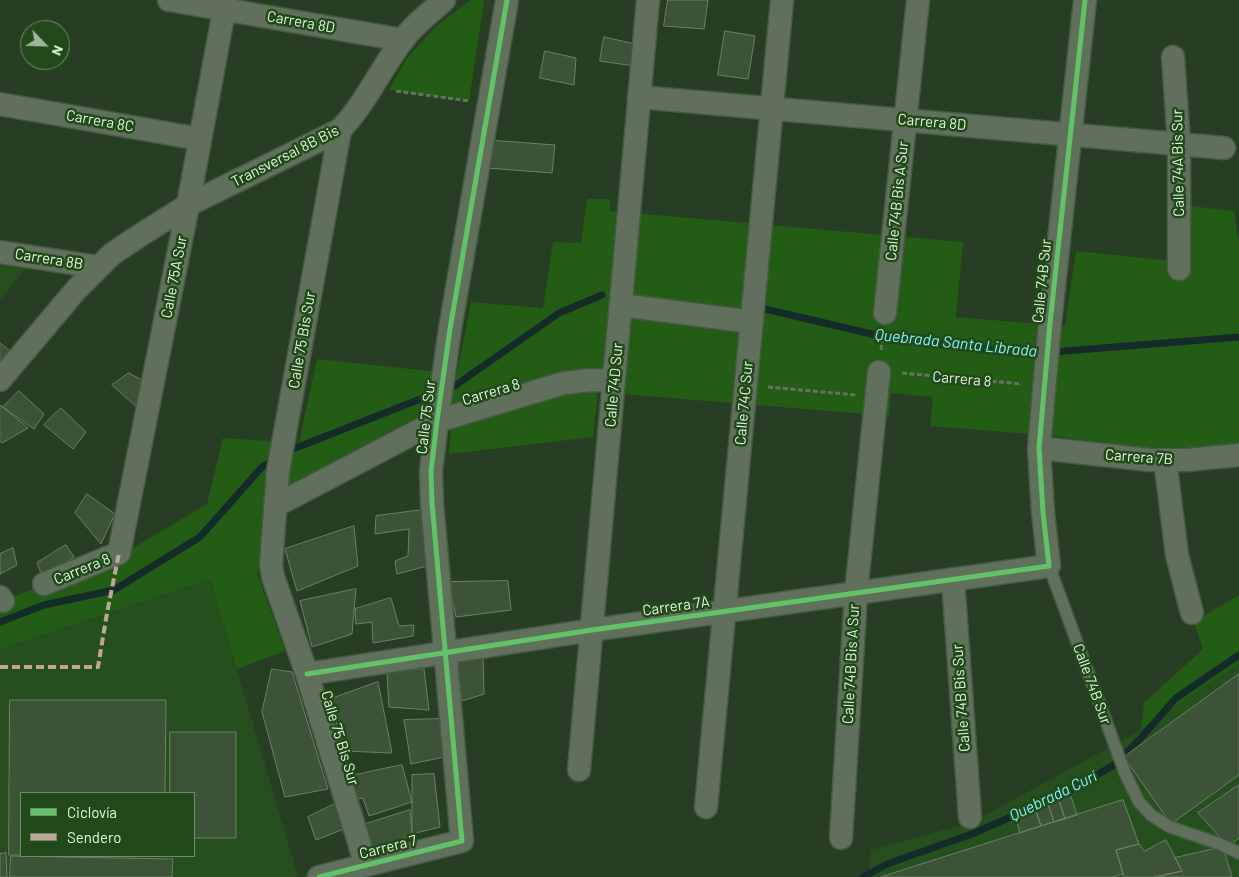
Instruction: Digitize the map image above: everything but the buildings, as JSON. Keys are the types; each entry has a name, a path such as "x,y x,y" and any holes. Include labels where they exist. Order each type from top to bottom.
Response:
{"street":[{"name":"Carrera 8D","path":"169,0 225,5 403,40"},
{"name":"Transversal 8B Bis","path":"0,380 76,290 112,254 188,205 340,130 358,109 403,40 444,0"},
{"name":"Calle 75 Sur","path":"462,841 432,503 431,471 452,320 507,0"},
{"name":"Calle 74D Sur","path":"579,770 648,0"},
{"name":"Calle 74C Sur","path":"706,807 782,0"},
{"name":"Calle 74B Bis A Sur","path":"884,323 918,0"},
{"name":"Calle 74B Sur","path":"1049,566 1039,448 1085,0"},
{"name":"Calle 75A Sur","path":"119,553 188,205 225,5"},
{"name":"Calle 74A Bis Sur","path":"1173,57 1179,144 1179,269"},
{"name":"Carrera 8D","path":"640,97 1224,148"},
{"name":"Carrera 8C","path":"0,104 200,139"},
{"name":"Calle 75 Bis Sur","path":"340,130 278,472 271,565 273,577 307,674 366,865"},
{"name":"Carrera 8B","path":"0,252 98,267"},
{"path":"621,305 752,322"},
{"name":"Calle 74B Bis A Sur","path":"841,838 856,593 880,362"},
{"name":"Carrera 8","path":"276,506 438,414 564,383 591,380 614,381"},
{"name":"Carrera 7B","path":"1039,448 1150,460 1187,460 1239,455"},
{"path":"1165,460 1177,555 1192,613"},
{"name":"Carrera 8","path":"44,584 119,553"},
{"name":"Carrera 7A","path":"307,674 592,630 1049,566"},
{"name":"Calle 74B Bis Sur","path":"953,579 970,817"},
{"name":"Carrera 7","path":"319,877 462,841"}],"lane":[{"name":"Calle 74B Sur","path":"1049,566 1125,773 1139,802 1151,815 1170,827 1220,844 1239,853"}],"path":[{"path":"371,88 489,104"},
{"path":"880,362 884,323"},
{"path":"746,385 876,397"}],"shaded area":[{"path":"471,0 484,0 469,101 389,90 407,58 435,27"},
{"path":"587,199 610,199 610,211 963,242 956,317 1065,326 1076,251 1191,263 1190,206 1234,211 1239,239 1239,444 1223,447 1129,447 1056,436 930,426 933,397 891,393 889,416 598,392 593,437 449,454 453,404 423,414 265,498 258,576 285,651 237,669 210,579 0,649 0,597 3,601 133,548 207,504 223,438 299,443 317,359 457,374 471,302 543,308 553,242 581,243"},
{"path":"0,265 25,269 0,300"},
{"path":"210,579 298,877 0,877 0,649"},
{"path":"1239,595 1239,663 1141,730 1144,703 1203,649 1194,622"},
{"path":"1239,663 1239,877 869,877 871,850 973,822 1141,730"}],"waterway":[{"name":"Quebrada Santa Librada","path":"286,453 456,385 559,313 602,295"},
{"name":"Quebrada Santa Librada","path":"765,309 893,339 1028,354 1239,337"},
{"name":"Quebrada Santa Librada","path":"0,622 44,605 114,590 200,537 262,467 276,459"},
{"name":"Quebrada Curí","path":"863,877 887,864 972,834 1067,792 1114,765 1176,698 1239,655"}],"marked path":[{"path":"0,667 98,667 119,553"}],"cycle path":[{"path":"319,877 462,841 432,503 431,471 450,329 507,0"},
{"path":"307,674 592,630 1049,566 1039,448 1050,323 1085,0"}]}
